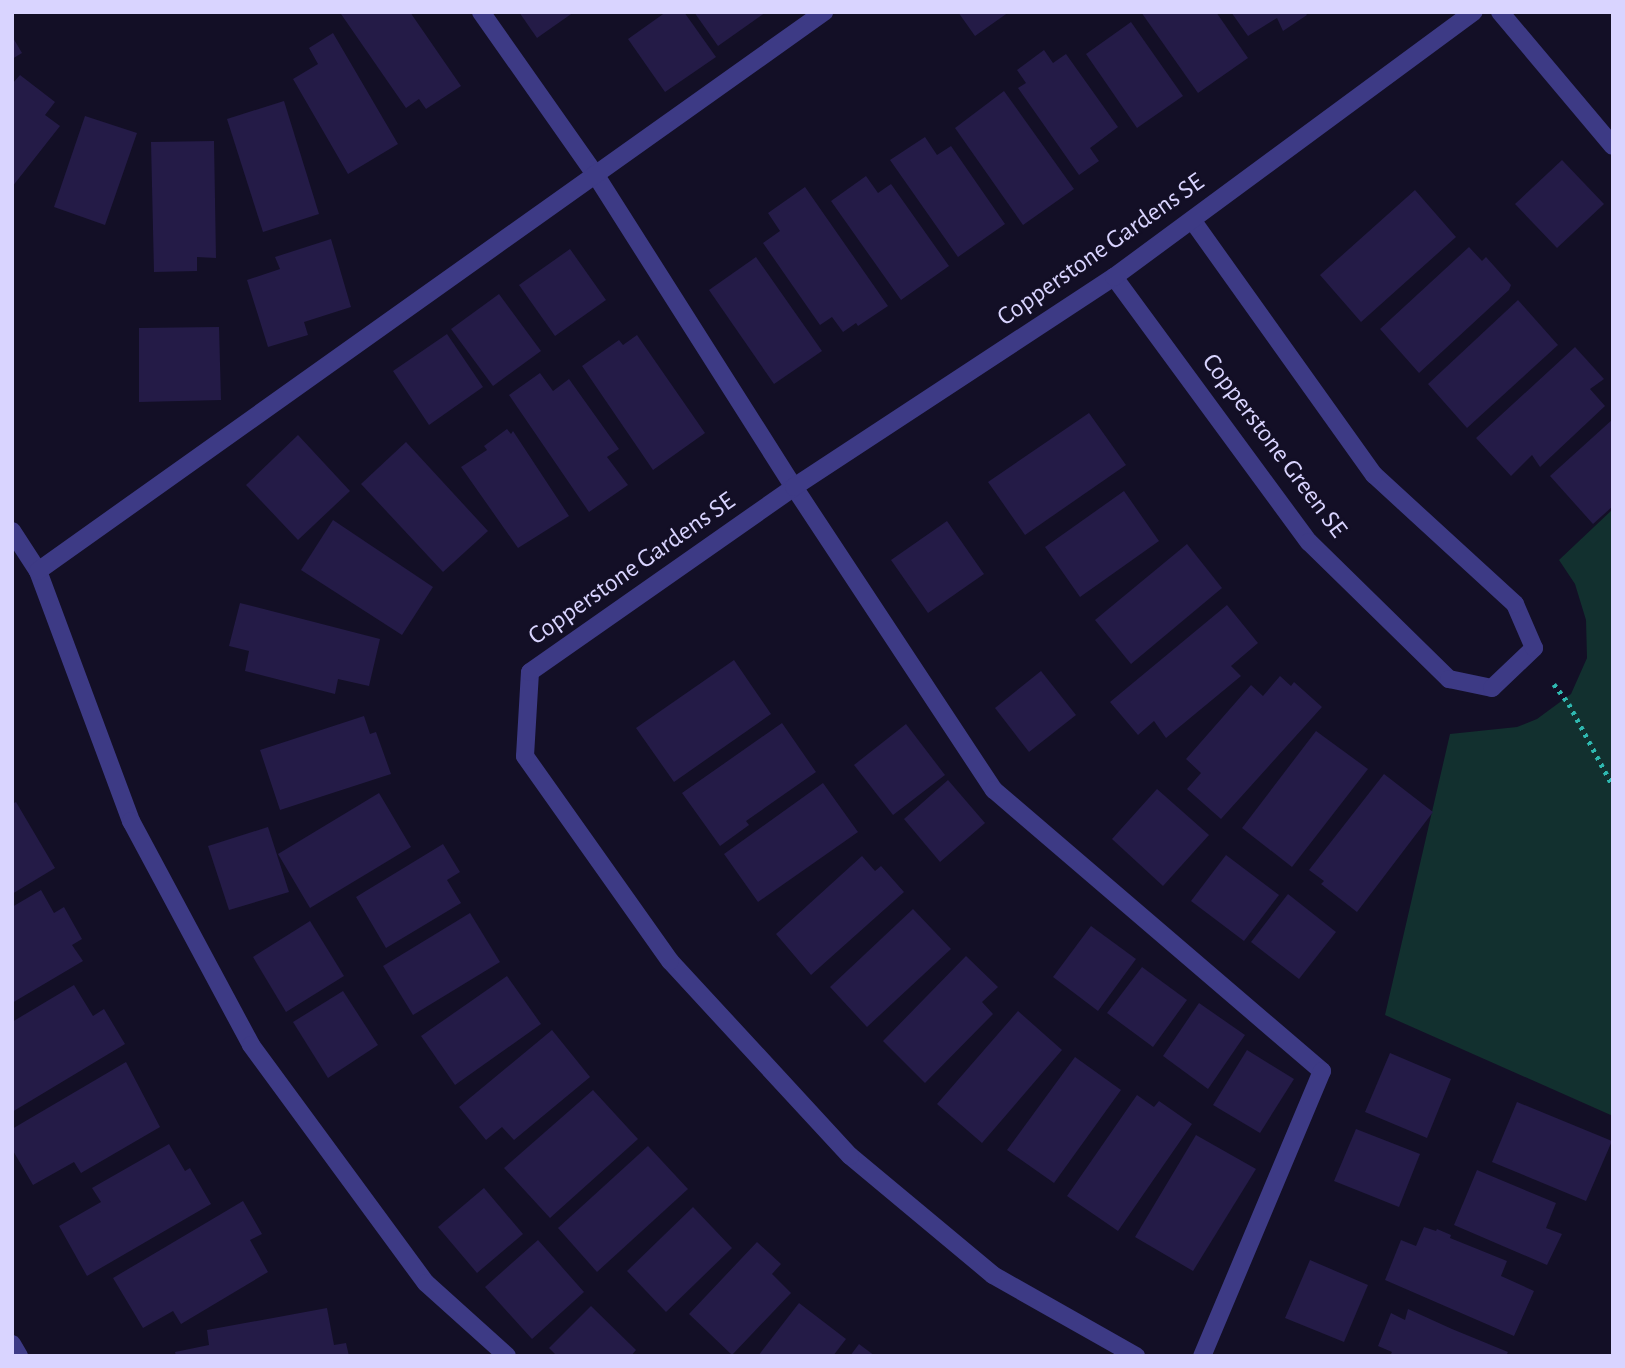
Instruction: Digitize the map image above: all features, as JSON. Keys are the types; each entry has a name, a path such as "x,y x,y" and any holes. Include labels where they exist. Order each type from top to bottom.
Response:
{"street":[{"path":"481,12 596,174 794,487 994,790 1322,1071 1202,1356"},
{"path":"38,571 824,12"},
{"name":"Copperstone Gardens SE","path":"1136,1356 993,1275 850,1156 670,961 524,756 530,672 794,487 1114,277 1474,12"},
{"path":"1500,12 1613,146"},
{"path":"1192,221 1374,475 1515,604 1534,649"},
{"name":"Copperstone Green SE","path":"1114,277 1309,541 1449,679 1492,688 1534,649"},
{"path":"12,531 38,571 131,821 251,1045 426,1283 507,1356"},
{"path":"12,1345 19,1356"}],"path":[{"path":"1534,649 1569,704 1613,786"}],"green space":[{"path":"1613,509 1613,1116 1385,1015 1450,734 1517,727 1537,719 1571,694 1587,658 1586,620 1575,584 1559,560"}],"building":[{"path":"410,12 461,86 426,109 419,99 406,108 341,14"},
{"path":"519,12 574,12 537,38"},
{"path":"666,12 684,12 716,57 665,92 628,39"},
{"path":"694,12 766,12 718,46"},
{"path":"958,12 1009,12 975,36"},
{"path":"1141,12 1216,12 1248,58 1198,93"},
{"path":"1231,12 1305,12 1307,15 1283,31 1277,18 1248,36"},
{"path":"1131,22 1183,96 1137,128 1086,54"},
{"path":"333,33 398,144 348,174 293,79 318,64 309,48"},
{"path":"12,36 22,53 12,59"},
{"path":"1044,50 1053,63 1066,54 1118,127 1090,148 1099,161 1079,175 1018,88 1026,83 1017,70"},
{"path":"20,75 55,102 45,115 60,126 12,187 12,84"},
{"path":"1004,91 1074,189 1023,225 955,128"},
{"path":"284,101 319,214 263,232 227,119"},
{"path":"85,116 137,133 105,225 54,207"},
{"path":"925,137 937,155 951,146 1005,224 958,257 890,160"},
{"path":"214,141 216,258 197,257 197,271 154,272 151,142"},
{"path":"1562,160 1604,204 1557,248 1515,204"},
{"path":"866,176 878,193 891,184 949,266 901,300 831,201"},
{"path":"805,187 888,306 858,326 856,323 843,332 832,317 820,325 763,243 780,231 768,213"},
{"path":"1415,190 1456,237 1361,322 1320,275"},
{"path":"331,239 351,307 304,322 308,335 268,347 247,280 280,269 275,257"},
{"path":"1469,247 1482,261 1486,257 1511,285 1509,290 1419,373 1380,329"},
{"path":"570,249 606,300 555,336 519,285"},
{"path":"756,257 822,351 774,384 709,290"},
{"path":"499,294 541,351 493,386 451,329"},
{"path":"1518,300 1558,345 1467,428 1428,384"},
{"path":"219,327 221,400 139,402 139,328"},
{"path":"447,334 483,387 429,425 393,371"},
{"path":"637,335 705,433 653,470 582,366 619,340 623,345"},
{"path":"1575,347 1604,379 1590,389 1605,406 1540,467 1532,455 1511,476 1476,438"},
{"path":"540,373 553,391 569,379 619,449 607,457 628,485 589,512 509,395"},
{"path":"1089,413 1126,465 1025,535 988,482"},
{"path":"1613,419 1613,506 1593,524 1550,476"},
{"path":"507,429 511,434 513,431 569,516 518,548 461,467 487,450 484,446"},
{"path":"298,435 350,491 298,540 246,485"},
{"path":"406,442 488,531 443,572 361,484"},
{"path":"1124,491 1159,541 1080,597 1045,547"},
{"path":"333,520 433,587 402,635 301,570"},
{"path":"947,521 984,574 928,613 891,560"},
{"path":"1187,544 1222,588 1131,664 1095,620"},
{"path":"240,603 380,639 369,686 338,679 335,694 245,671 249,651 229,646"},
{"path":"1227,605 1258,643 1231,666 1241,676 1166,738 1154,721 1138,735 1110,702"},
{"path":"734,660 771,714 674,782 636,728"},
{"path":"1041,671 1076,715 1029,752 995,708"},
{"path":"1280,676 1291,686 1294,682 1322,707 1221,819 1187,789 1201,773 1186,759 1251,685 1263,696"},
{"path":"364,716 370,734 376,732 391,774 280,810 260,750"},
{"path":"782,723 816,772 746,821 749,825 720,846 682,793"},
{"path":"906,724 945,775 893,815 854,765"},
{"path":"1316,731 1368,769 1292,867 1242,828"},
{"path":"1384,774 1433,812 1357,912 1321,884 1324,881 1309,870"},
{"path":"948,780 985,823 940,862 904,819"},
{"path":"823,783 858,832 758,902 724,854"},
{"path":"1157,789 1209,835 1163,886 1112,839"},
{"path":"379,793 411,847 310,908 278,854"},
{"path":"16,802 55,868 12,894 12,804"},
{"path":"268,827 289,892 229,910 208,846"},
{"path":"443,844 460,872 447,880 461,903 386,948 356,897"},
{"path":"1226,855 1279,895 1244,941 1191,901"},
{"path":"862,856 875,871 881,866 904,892 811,975 776,934"},
{"path":"41,890 54,913 64,907 82,939 72,945 83,961 12,1003 12,907"},
{"path":"1288,894 1336,932 1299,979 1251,942"},
{"path":"913,909 951,949 867,1027 830,987"},
{"path":"470,913 500,962 413,1015 383,966"},
{"path":"310,921 344,976 286,1012 253,957"},
{"path":"1091,926 1136,959 1098,1011 1053,977"},
{"path":"966,956 998,987 982,1002 993,1014 925,1083 883,1041"},
{"path":"1142,967 1187,1000 1153,1047 1107,1013"},
{"path":"507,976 541,1024 455,1085 421,1036"},
{"path":"74,985 93,1016 104,1009 125,1044 12,1112 12,1022"},
{"path":"343,991 378,1045 328,1078 293,1022"},
{"path":"1199,1003 1245,1035 1208,1089 1163,1056"},
{"path":"1018,1011 1062,1050 982,1143 937,1104"},
{"path":"552,1030 590,1077 514,1140 502,1127 486,1140 459,1107"},
{"path":"1247,1050 1294,1079 1260,1133 1213,1105"},
{"path":"1390,1053 1451,1079 1427,1138 1365,1112"},
{"path":"1075,1057 1121,1090 1054,1183 1007,1150"},
{"path":"126,1062 160,1127 81,1173 74,1162 33,1185 12,1149 12,1129"},
{"path":"593,1090 638,1139 550,1218 504,1168"},
{"path":"1137,1095 1154,1107 1159,1101 1192,1124 1118,1231 1067,1196"},
{"path":"1517,1102 1612,1141 1586,1201 1492,1162"},
{"path":"1356,1129 1420,1154 1399,1207 1334,1181"},
{"path":"1196,1135 1256,1169 1193,1271 1135,1237"},
{"path":"169,1144 185,1171 190,1168 211,1204 87,1276 59,1226 101,1202 92,1188"},
{"path":"648,1146 688,1189 597,1272 558,1228"},
{"path":"1477,1170 1556,1203 1546,1228 1562,1234 1547,1265 1454,1225"},
{"path":"484,1188 523,1234 477,1273 438,1227"},
{"path":"243,1201 262,1234 250,1240 268,1272 181,1324 173,1311 143,1328 113,1278"},
{"path":"693,1207 732,1248 666,1312 627,1271"},
{"path":"1424,1227 1436,1231 1437,1229 1451,1235 1450,1238 1507,1261 1501,1276 1534,1291 1514,1336 1385,1280 1401,1240 1416,1246"},
{"path":"538,1240 584,1292 532,1339 485,1287"},
{"path":"757,1242 781,1264 772,1274 791,1293 732,1355 689,1314"},
{"path":"1310,1260 1368,1285 1344,1342 1285,1318"},
{"path":"799,1303 846,1339 833,1356 758,1356"},
{"path":"591,1306 636,1350 631,1356 557,1356 549,1348"},
{"path":"327,1308 334,1345 346,1343 349,1356 176,1356 175,1352 209,1345 207,1330"},
{"path":"1408,1309 1508,1352 1506,1356 1390,1356 1392,1352 1378,1346 1391,1313 1405,1320"},
{"path":"859,1344 875,1356 850,1356"}]}
